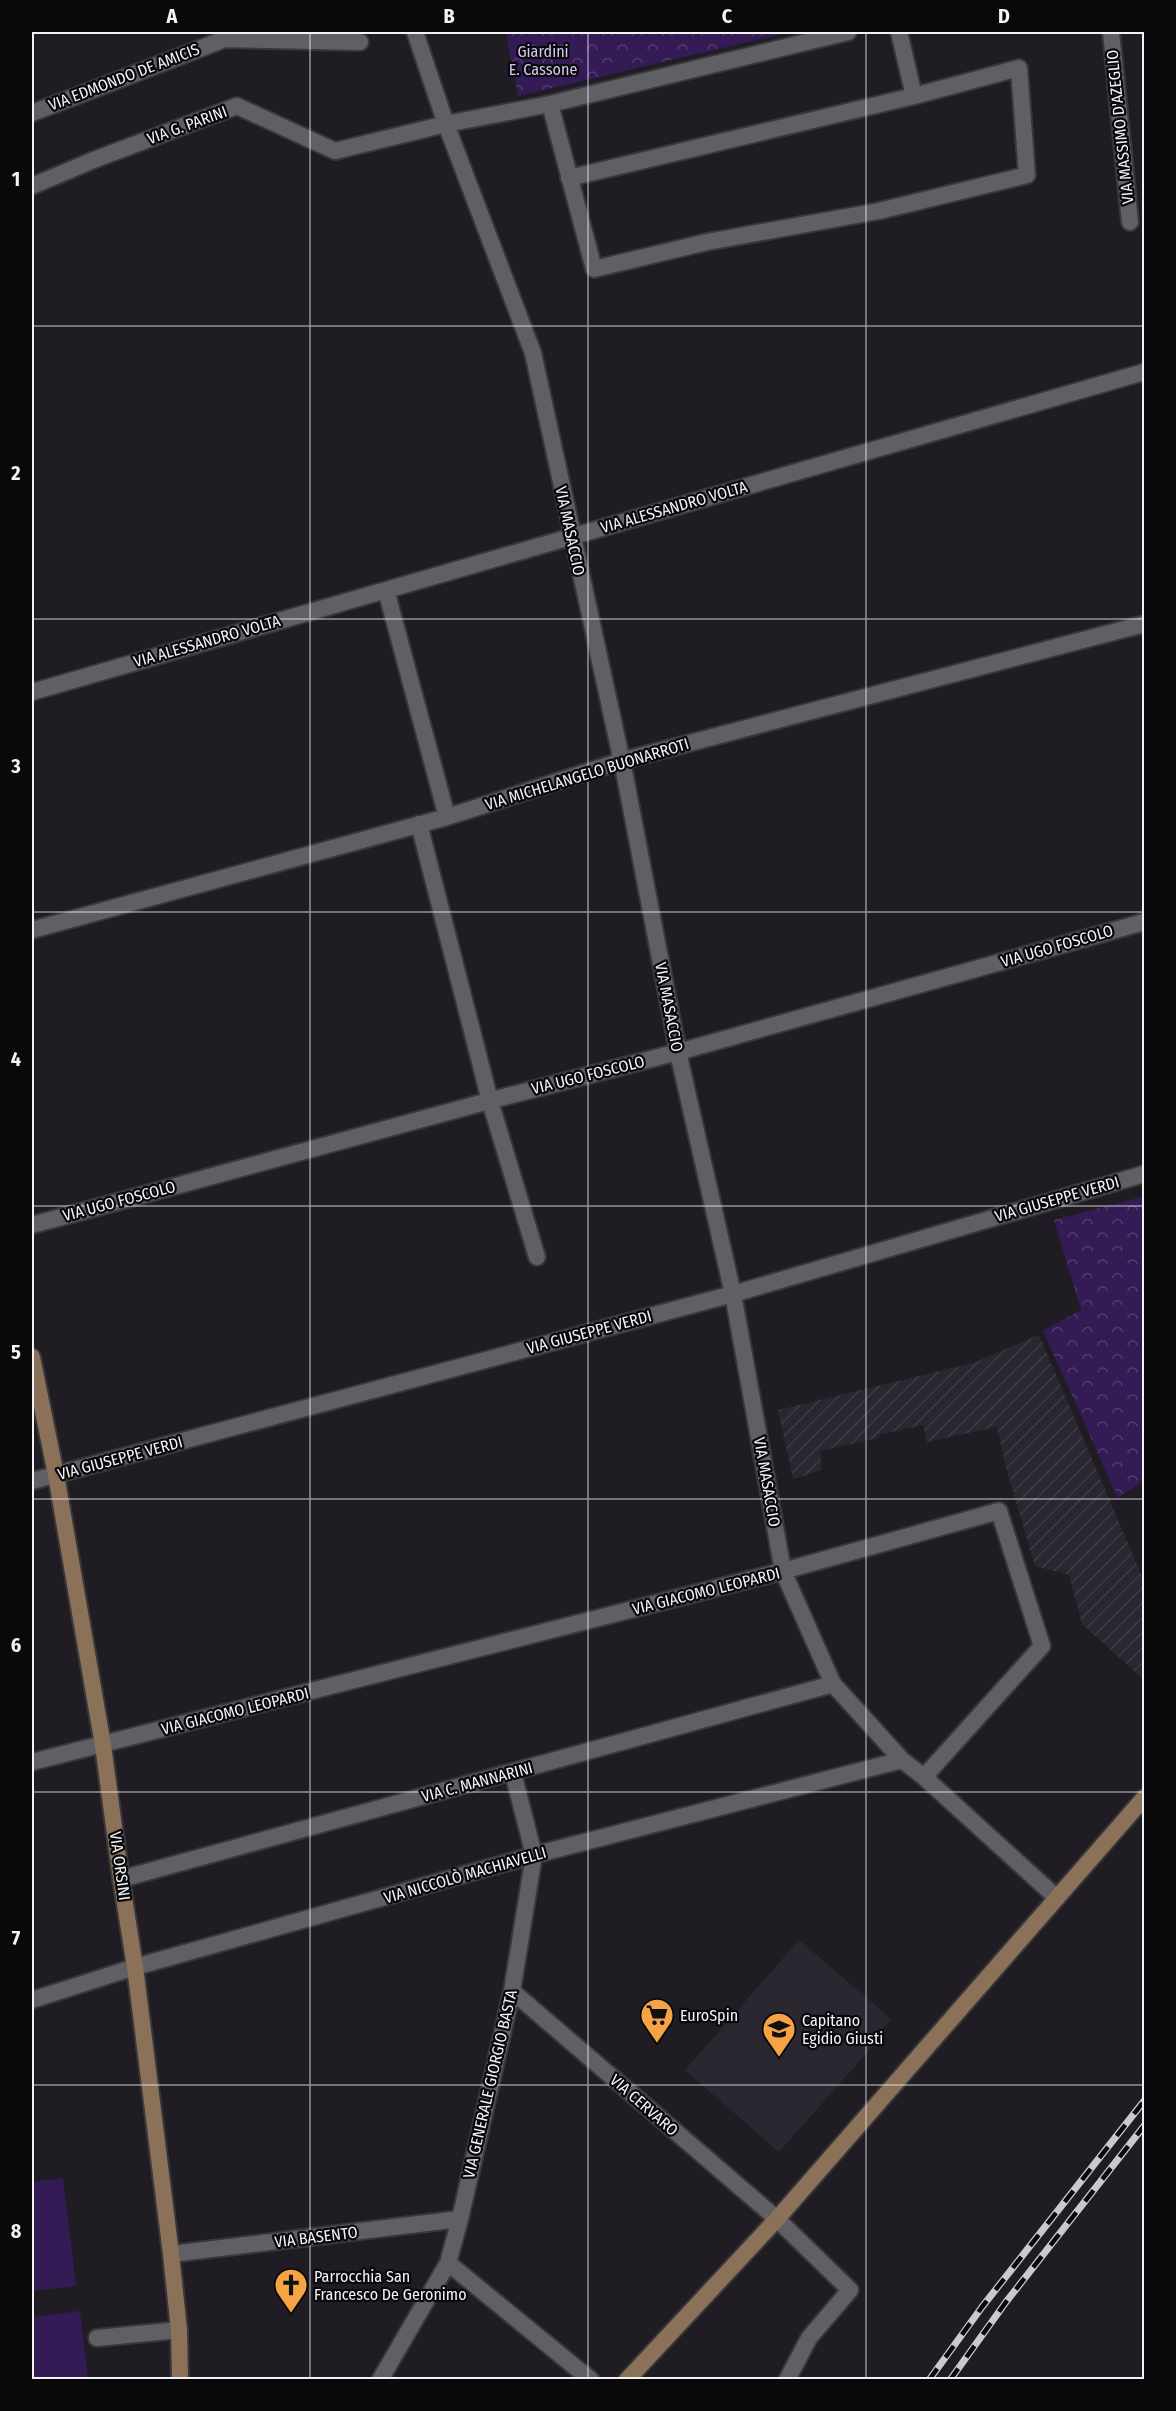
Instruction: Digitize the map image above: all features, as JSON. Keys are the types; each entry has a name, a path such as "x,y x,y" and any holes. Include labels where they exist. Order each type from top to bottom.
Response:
{"main road":[{"name":"VIA ORSINI","path":"32,1357 56,1475 103,1745 135,1967 171,2254 179,2330 180,2379"},
{"path":"627,2379 777,2219 1144,1798"}],"street":[{"name":"VIA MASACCIO","path":"415,32 446,124 533,353 621,760 678,1052 733,1294 783,1571 833,1684 902,1760 924,1777 1057,1898"},
{"name":"VIA G. PARINI","path":"32,186 96,159 237,106 335,151 446,124 550,104 848,32"},
{"path":"899,32 914,96"},
{"name":"VIA MASSIMO D'AZEGLIO","path":"1111,32 1130,222"},
{"name":"VIA EDMONDO DE AMICIS","path":"32,113 232,35 360,42"},
{"path":"550,104 569,178 594,269 707,242 879,211 1027,175 1018,68 914,96 569,178"},
{"name":"VIA ALESSANDRO VOLTA","path":"32,692 1144,372"},
{"path":"386,590 447,817"},
{"name":"VIA MICHELANGELO BUONARROTI","path":"32,930 447,817 621,760 1144,624"},
{"path":"419,824 490,1101 537,1257"},
{"name":"VIA UGO FOSCOLO","path":"32,1225 678,1052 1144,922"},
{"name":"VIA GIUSEPPE VERDI","path":"32,1481 733,1294 1144,1174"},
{"name":"VIA GIACOMO LEOPARDI","path":"32,1762 783,1571 999,1511 1042,1646 924,1777"},
{"name":"VIA C. MANNARINI","path":"121,1879 833,1684"},
{"name":"VIA NICCOLÒ MACHIAVELLI","path":"32,2000 135,1967 534,1855 902,1760"},
{"name":"VIA GENERALE GIORGIO BASTA","path":"380,2379 448,2263 512,1990 534,1855 513,1773"},
{"name":"VIA CERVARO","path":"512,1990 777,2219 850,2290 809,2338 787,2379"},
{"name":"VIA BASENTO","path":"171,2254 460,2219"},
{"path":"448,2263 591,2379"},
{"path":"97,2338 179,2330"}],"shaded area":[{"path":"1039,1335 1144,1581 1144,1680 1082,1624 1069,1575 1035,1566 1007,1471 997,1427 927,1442 923,1425 878,1435 878,1438 820,1451 822,1470 793,1479 778,1410 973,1363"},
{"name":"Capitano Egidio Giusti","path":"799,1940 891,2019 870,2043 873,2046 779,2152 685,2070"}],"green space":[{"name":"Giardini E. Cassone","path":"506,32 791,32 518,96"},
{"path":"1142,1197 1144,1207 1144,1480 1118,1498 1043,1331 1081,1310 1054,1220"},
{"path":"63,2178 76,2286 32,2291 32,2182"},
{"path":"80,2311 88,2379 32,2379 32,2317"}],"railway":[{"path":"929,2380 982,2307 1144,2101"},
{"path":"950,2380 1006,2302 1144,2126"}],"place":[{"name":"EuroSpin","path":"657,2044"},
{"name":"Capitano Egidio Giusti","path":"779,2058"},
{"name":"Parrocchia San Francesco De Geronimo","path":"291,2314"}]}
